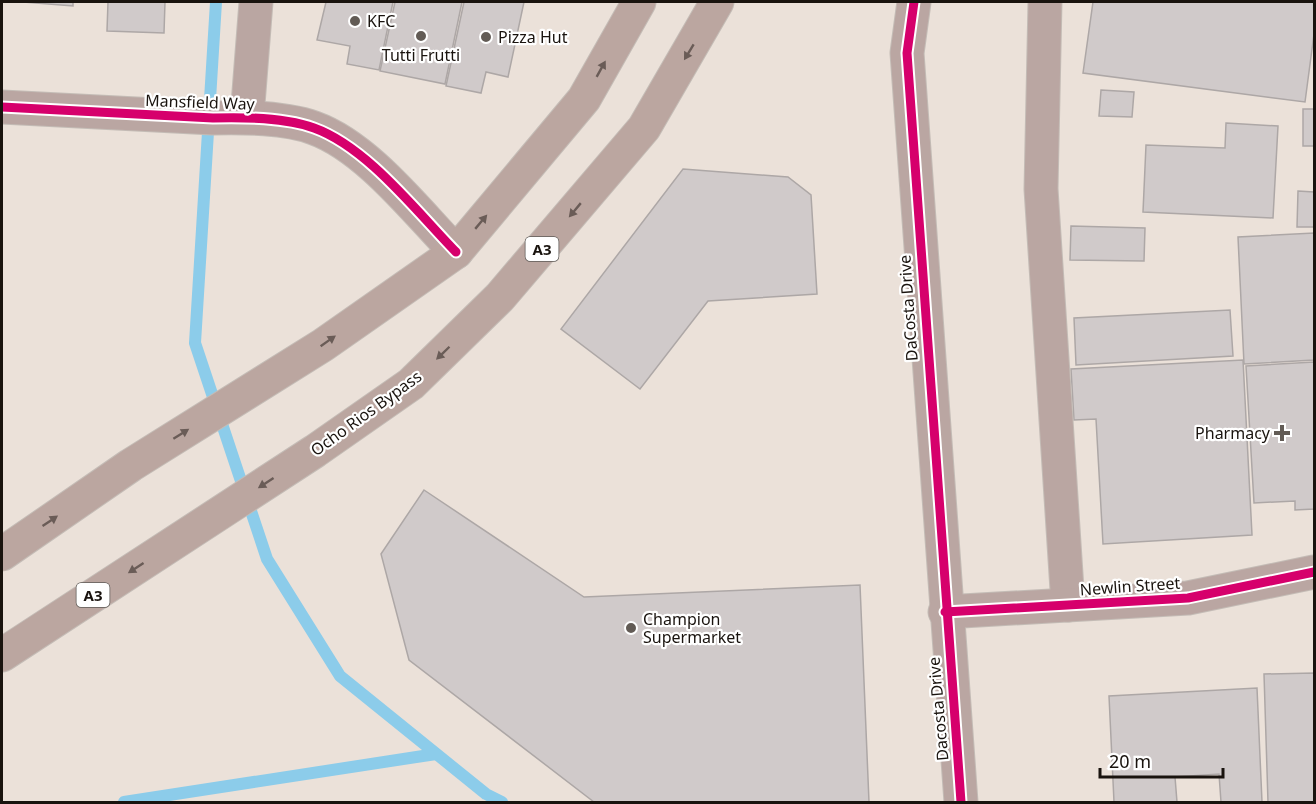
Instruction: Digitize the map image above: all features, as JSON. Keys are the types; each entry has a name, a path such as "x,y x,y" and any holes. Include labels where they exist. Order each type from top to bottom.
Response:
{"main road":[{"path":"2,554 131,465 279,373 456,252 584,99 639,2"},
{"name":"Ocho Rios Bypass","path":"2,655 315,451 411,384 500,297 644,128 717,2"}],"street":[{"path":"247,117 256,2"},
{"name":"DaCosta Drive","path":"914,2 907,53 945,612"},
{"path":"1045,2 1041,189 1068,605"},
{"name":"Mansfield Way","path":"2,107 213,118 247,117 314,127 357,151 456,252"},
{"name":"Newlin Street","path":"945,612 1188,598 1314,572"},
{"name":"Dacosta Drive","path":"945,612 961,802"}],"building":[{"path":"23,2 73,2 73,6"},
{"path":"108,2 165,2 164,33 107,31"},
{"name":"KFC","path":"326,2 393,2 379,70 347,64 350,46 317,40"},
{"name":"Tutti Frutti","path":"395,2 462,2 445,84 380,71"},
{"name":"Pizza Hut","path":"464,2 524,2 508,77 486,72 481,93 446,86"},
{"path":"1093,2 1314,2 1314,34 1305,102 1083,73"},
{"path":"1101,90 1134,92 1132,117 1099,116"},
{"path":"1303,109 1314,109 1314,146 1303,146"},
{"path":"1226,123 1278,126 1273,218 1143,212 1146,145 1225,148"},
{"path":"683,169 788,177 811,195 817,294 708,301 640,389 561,329"},
{"path":"1298,191 1314,192 1314,227 1297,227"},
{"path":"1071,226 1145,228 1144,261 1070,260"},
{"path":"1314,233 1314,360 1244,364 1238,237"},
{"path":"1230,310 1233,356 1076,365 1074,318"},
{"path":"1243,360 1252,535 1103,544 1096,419 1074,420 1071,369"},
{"name":"Pharmacy","path":"1314,362 1314,509 1295,510 1295,501 1254,503 1246,366"},
{"name":"Champion Supermarket","path":"424,490 584,597 860,585 869,802 594,802 409,660 381,554"},
{"path":"1314,673 1314,802 1268,802 1264,674"},
{"path":"1257,688 1262,802 1221,802 1219,774 1175,777 1177,802 1114,802 1109,696"}],"waterway":[{"path":"216,2 195,343 267,559 340,676 486,794 502,802"},
{"path":"124,802 436,754"}],"cycle path":[{"path":"914,2 907,53 961,802"},
{"path":"2,107 264,119 291,122 314,128 334,137 372,165 456,252"},
{"path":"945,612 1188,598 1314,572"}],"place":[{"name":"KFC","path":"355,21"},
{"name":"Tutti Frutti","path":"421,36"},
{"name":"Pizza Hut","path":"486,37"},
{"name":"Pharmacy","path":"1282,433"},
{"name":"Champion Supermarket","path":"631,628"}]}
